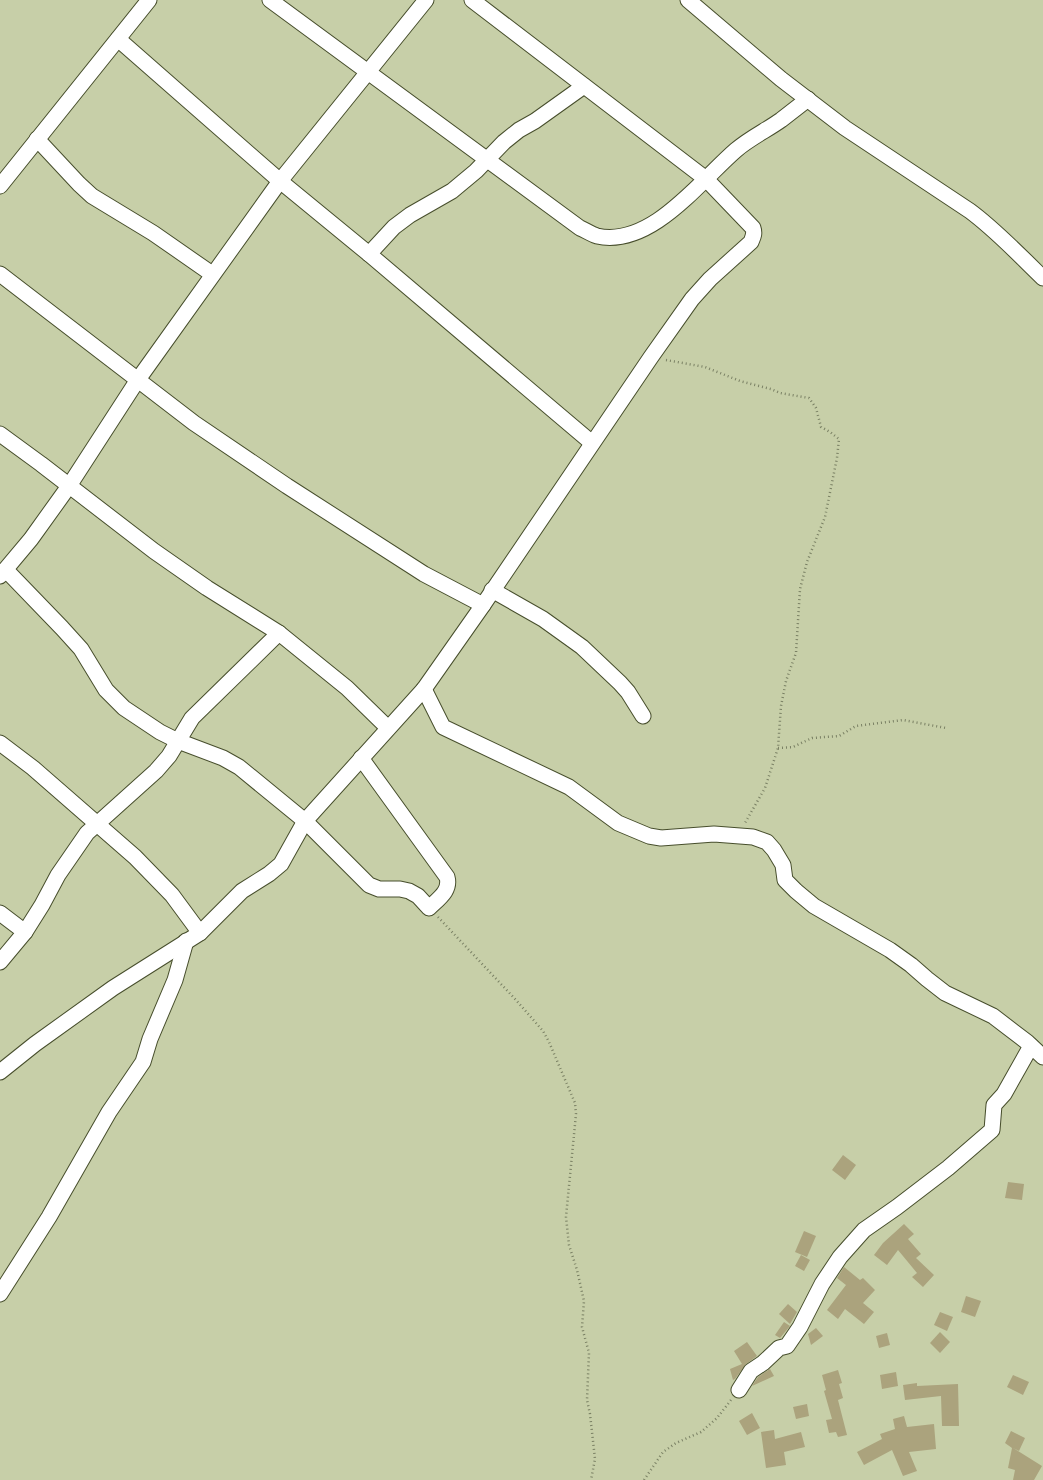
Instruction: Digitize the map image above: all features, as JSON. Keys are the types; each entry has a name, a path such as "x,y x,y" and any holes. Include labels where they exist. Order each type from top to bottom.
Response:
{"street":[{"path":"0,186 5,170 37,139 148,0"},
{"path":"270,0 580,228 596,236 611,237 628,234 646,228 668,213 706,179 736,149 780,120 808,99"},
{"path":"361,758 446,877 448,886 446,891 429,908 418,896 409,891 400,889 379,889 369,885 305,821 239,767 223,758 178,742 153,728 124,708 106,690 81,649 62,628 3,573 31,539 70,486 137,381 212,274 280,181 426,0"},
{"path":"0,1072 34,1044 113,988 200,933 242,891 269,874 281,864 305,821 424,689 692,299 710,279 751,242 754,233 753,228 706,179 472,0"},
{"path":"688,0 735,40 845,128 988,224 1043,278"},
{"path":"118,39 280,181 369,254 592,443"},
{"path":"369,254 410,215 452,191 487,160 504,142 519,130 535,121 584,86"},
{"path":"37,139 92,196 153,233 212,274"},
{"path":"0,274 137,381 194,423 287,486 424,574 482,605"},
{"path":"0,434 154,551 207,588 279,633 347,688 388,728"},
{"path":"492,590 543,619 582,647 628,692 643,716"},
{"path":"0,962 25,932 58,875 76,848 97,824 156,771 178,742 192,718 279,633"},
{"path":"424,689 443,727 569,788 618,823 649,836 661,838 706,834 738,835 753,837 767,842 783,865 785,880 814,906 890,950 945,992 993,1016 1043,1057"},
{"path":"2,748 33,768 154,876 172,895 200,933"},
{"path":"0,913 25,932"},
{"path":"0,1294 49,1217 109,1112 143,1062 150,1039 175,980 186,941"},
{"path":"739,1390 751,1371 763,1363 779,1348 787,1346 800,1327 822,1284 840,1257 864,1230 948,1168 992,1130 994,1105 1004,1094 1031,1046"}],"path":[{"path":"651,357 705,367 740,381 771,389 780,393 809,398 816,408 821,427 839,439 837,458 825,517 808,562 800,589 796,653 786,681 781,706 778,748 765,788 738,835"},
{"path":"778,748 793,747 812,738 839,736 856,726 903,720 946,728"},
{"path":"429,908 516,1000 543,1031 575,1103 576,1114 566,1217 569,1245 577,1270 584,1301 582,1327 589,1352 587,1400 595,1459 591,1480"},
{"path":"644,1480 663,1452 676,1443 701,1432 717,1418 739,1390"}],"building":[{"path":"843,1155 856,1165 845,1180 832,1170"},
{"path":"1008,1182 1024,1184 1022,1200 1005,1198"},
{"path":"904,1224 914,1234 908,1239 921,1254 916,1258 934,1275 923,1287 912,1277 917,1273 898,1250 887,1265 874,1255 883,1243"},
{"path":"804,1231 816,1236 807,1257 795,1252"},
{"path":"801,1255 810,1260 804,1271 795,1266"},
{"path":"844,1267 860,1280 863,1278 875,1290 863,1303 874,1312 864,1324 845,1309 838,1319 827,1310 846,1285 837,1278"},
{"path":"966,1296 981,1301 975,1317 961,1312"},
{"path":"788,1304 797,1312 790,1324 779,1314"},
{"path":"940,1312 953,1317 947,1331 934,1325"},
{"path":"784,1322 790,1326 780,1338 775,1335"},
{"path":"816,1328 823,1336 811,1345 808,1334"},
{"path":"940,1332 950,1342 940,1353 930,1343"},
{"path":"887,1333 890,1345 879,1348 876,1336"},
{"path":"747,1342 757,1356 746,1364 733,1380 730,1369 742,1364 734,1351"},
{"path":"770,1369 774,1376 752,1386 758,1377"},
{"path":"838,1370 842,1383 839,1384 843,1398 838,1400 847,1435 838,1437 836,1432 829,1433 826,1420 832,1419 824,1391 826,1390 822,1375"},
{"path":"896,1372 898,1386 882,1389 880,1375"},
{"path":"1013,1375 1029,1382 1023,1395 1007,1387"},
{"path":"917,1383 917,1386 958,1384 959,1426 942,1426 941,1396 905,1400 903,1385"},
{"path":"807,1404 809,1416 796,1419 793,1407"},
{"path":"752,1413 760,1428 747,1435 739,1421"},
{"path":"904,1416 907,1427 934,1424 936,1449 909,1452 917,1471 903,1476 892,1450 864,1465 857,1452 882,1439 880,1434 895,1429 893,1419"},
{"path":"774,1430 775,1439 801,1432 805,1447 784,1452 786,1465 766,1468 761,1432"},
{"path":"1011,1431 1025,1438 1019,1451 1013,1448 1042,1466 1034,1480 1013,1480 1015,1470 1008,1468 1012,1448 1005,1443"}]}
